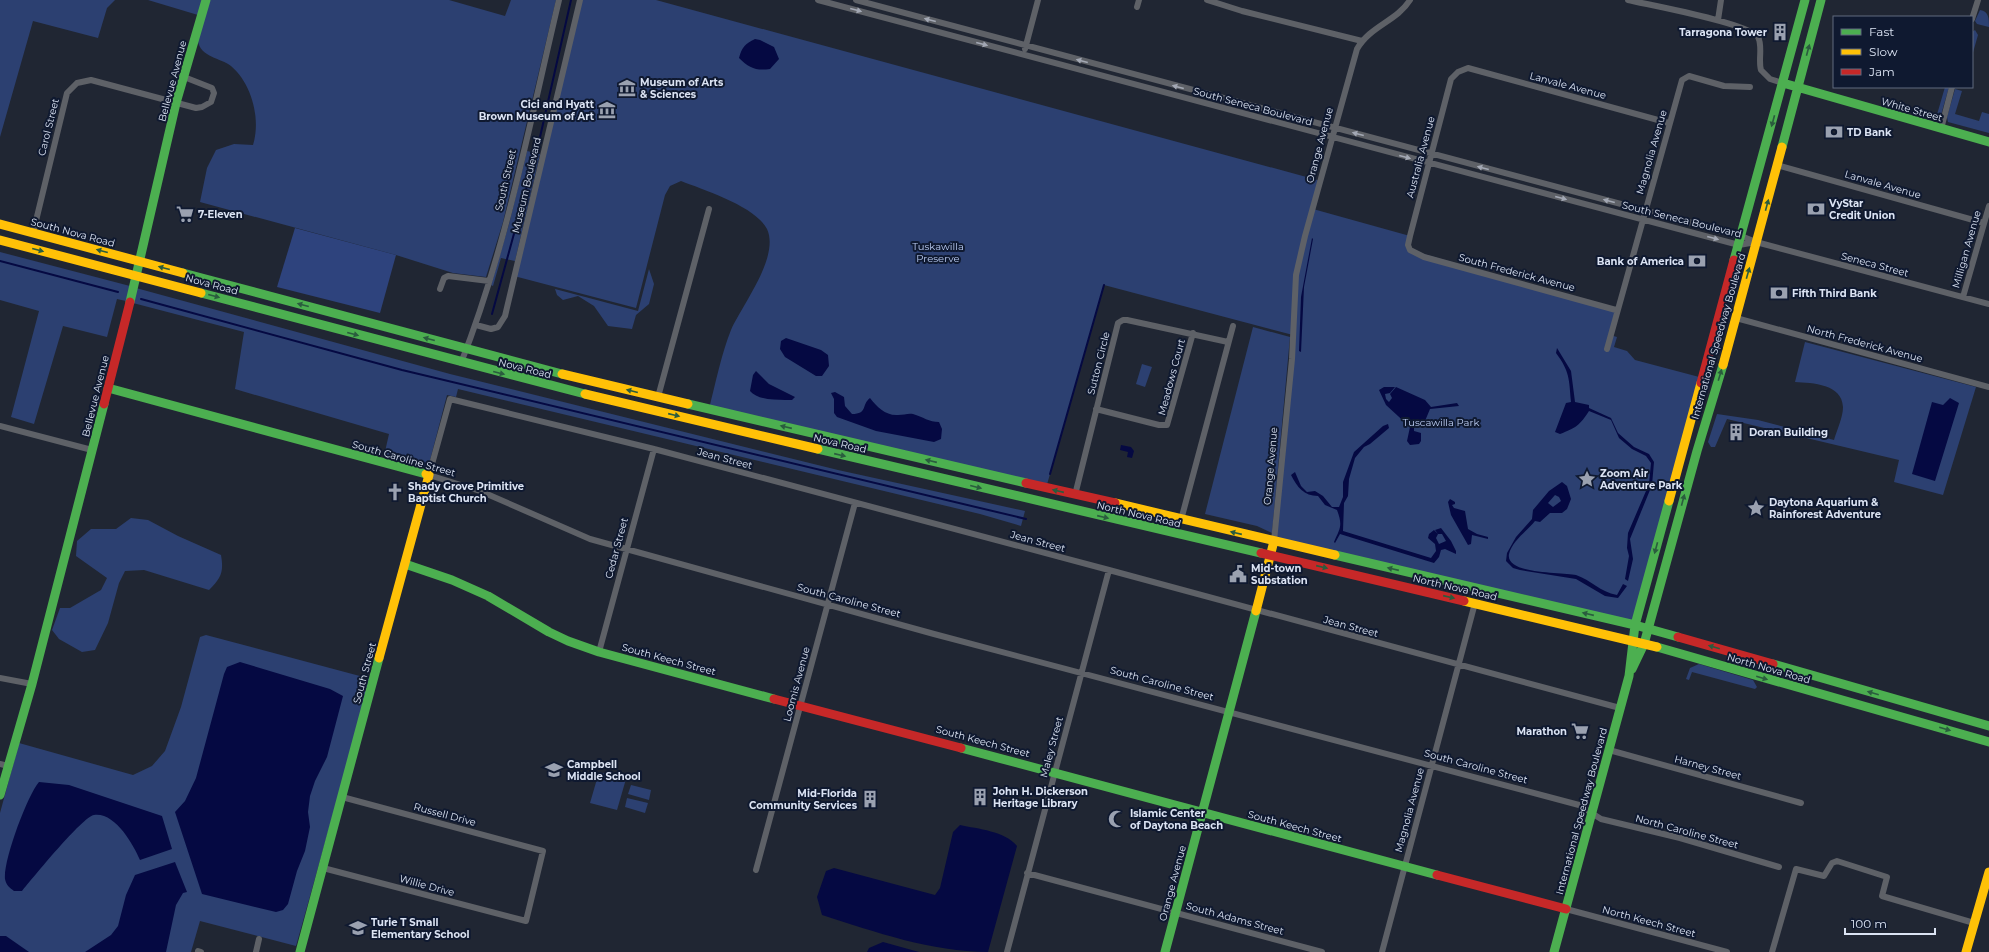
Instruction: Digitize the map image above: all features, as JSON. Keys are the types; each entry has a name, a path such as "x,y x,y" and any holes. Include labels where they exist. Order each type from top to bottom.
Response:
{"main road":[{"name":"Bellevue Avenue","path":"0,795 4,765 32,684 108,388 176,103 206,0"},
{"name":"International Speedway Boulevard","path":"1554,952 1628,676 1635,625 1711,351 1805,0"},
{"name":"International Speedway Boulevard","path":"1628,676 1644,644 1696,451 1736,318 1821,0"},
{"name":"White Street","path":"1783,83 1989,142"},
{"name":"South Nova Road","path":"0,224 139,261"},
{"path":"0,240 136,275"},
{"name":"Nova Road","path":"139,261 466,349 658,397 915,458"},
{"name":"Nova Road","path":"136,275 461,363 911,472"},
{"path":"1696,451 1692,446 1693,438 1714,362 1711,351"},
{"name":"South Caroline Street","path":"108,388 429,476"},
{"path":"636,406 649,403 658,397"},
{"path":"788,442 804,439 815,434"},
{"path":"810,448 818,443 838,439"},
{"name":"North Nova Road","path":"915,458 1635,625 1989,726"},
{"name":"North Nova Road","path":"911,472 1632,640 1989,742"},
{"name":"South Street","path":"300,952 429,476"},
{"path":"1052,505 1075,495"},
{"path":"1075,510 1082,504 1096,500"},
{"name":"Orange Avenue","path":"1165,952 1274,541"},
{"name":"South Keech Street","path":"405,564 452,580 488,596 562,638 599,652 1566,909"},
{"path":"1794,687 1804,681 1818,678"},
{"path":"1968,952 1974,923 1986,891 1989,872"}],"street":[{"name":"South Street","path":"461,363 476,326 506,223 559,0"},
{"name":"Museum Boulevard","path":"476,326 491,328 498,327 505,316 580,0"},
{"name":"South Seneca Boulevard","path":"818,0 1642,220 1689,232 1740,241 1756,242"},
{"name":"South Seneca Boulevard","path":"856,0 1120,72 1692,223 1740,241 1756,242"},
{"path":"1023,55 1038,0"},
{"path":"1137,7 1139,0"},
{"path":"1207,0 1242,11 1362,41"},
{"name":"Orange Avenue","path":"1274,541 1292,359 1296,275 1305,236 1336,129 1352,66 1362,41 1370,33 1400,13 1410,0"},
{"path":"1628,0 1718,20 1757,36 1760,46 1761,70 1770,79 1783,83"},
{"path":"1718,20 1721,0"},
{"path":"1973,16 1978,0"},
{"path":"914,26 916,17"},
{"name":"Lanvale Avenue","path":"1462,70 1468,68 1669,123"},
{"name":"Australia Avenue","path":"1413,253 1408,246 1430,154 1451,79 1462,70"},
{"path":"1118,80 1120,72"},
{"name":"Magnolia Avenue","path":"1606,349 1682,80 1689,76 1724,86 1750,87"},
{"name":"Carol Street","path":"33,233 67,93 77,83 91,80 176,103 202,107 207,105 213,99 214,93 212,88 184,77"},
{"path":"1941,129 1952,88"},
{"path":"1228,109 1230,100"},
{"name":"Lanvale Avenue","path":"1778,165 1984,223"},
{"path":"1537,192 1538,182"},
{"name":"Milligan Avenue","path":"1963,297 1989,206"},
{"path":"658,397 710,209"},
{"path":"1689,232 1692,223"},
{"name":"Seneca Street","path":"1756,242 1989,304"},
{"name":"South Frederick Avenue","path":"1413,253 1616,310"},
{"path":"440,289 444,278 448,276 489,281"},
{"name":"North Frederick Avenue","path":"1736,318 1989,387"},
{"name":"Sutton Circle","path":"1075,495 1118,323 1122,320 1193,333 1228,342"},
{"path":"1181,520 1232,326"},
{"name":"Meadows Court","path":"1096,409 1159,425 1167,425 1193,333"},
{"name":"South Street","path":"429,476 450,399"},
{"name":"Jean Street","path":"450,399 654,449 1110,570 1620,708"},
{"path":"0,426 92,450"},
{"name":"Cedar Street","path":"599,652 654,449"},
{"name":"South Caroline Street","path":"429,476 480,491 590,540 1081,673 1579,805 1592,812"},
{"name":"Loomis Avenue","path":"756,870 829,605 855,503"},
{"name":"Maley Street","path":"1007,952 1054,772 1110,570"},
{"name":"Magnolia Avenue","path":"1382,952 1475,603"},
{"path":"0,678 32,684"},
{"path":"1907,719 1911,704"},
{"name":"Harney Street","path":"1609,750 1801,803"},
{"name":"Russell Drive","path":"342,797 543,851 526,921"},
{"name":"North Caroline Street","path":"1592,812 1601,818 1680,838 1779,867"},
{"path":"1772,952 1796,869 1824,876 1832,863 1837,861 1887,877 1882,896 1974,923"},
{"name":"Willie Drive","path":"323,868 526,921"},
{"name":"South Adams Street","path":"1027,873 1322,952"},
{"name":"North Keech Street","path":"1566,909 1727,952"},
{"path":"256,952 259,939"}],"green space":[{"path":"0,0 115,0 107,8 98,38 33,21 0,137"},
{"path":"148,0 203,0 198,15"},
{"path":"210,0 449,0 505,16 511,0 556,0 503,222 486,277 453,273 396,255 200,202 207,168 216,150 234,144 253,145 256,124 253,102 238,73 227,63 203,51 198,41 202,21"},
{"name":"Tuskawilla Preserve","path":"580,0 656,0 1321,181 1313,209 1410,236 1410,250 1616,310 1610,335 1617,337 1614,347 1627,351 1635,360 1703,378 1635,625 1274,541 1293,335 1104,285 1046,488 709,409 731,330 758,281 768,253 770,240 767,229 752,213 741,206 715,194 681,181 670,186 665,195 636,308 514,276"},
{"path":"1980,10 1987,14 1989,18 1989,27 1977,24 1975,21"},
{"path":"1975,30 1978,35 1973,52 1973,31"},
{"path":"1945,88 1949,88 1941,115 1938,119 1936,118"},
{"path":"1955,89 1962,91 1955,114 1979,121 1982,112 1989,114 1989,133 1948,122 1947,117"},
{"path":"527,151 540,154 515,261 501,258 493,286 491,285 509,224"},
{"path":"0,252 130,286 126,301 117,299 107,337 63,326 34,424 11,417 39,311 0,300"},
{"path":"649,269 654,284 649,304 636,315 632,329 608,326 594,306 578,296 563,300 557,295 555,289 638,311"},
{"path":"136,288 450,374 838,470 1025,511 1021,526 980,514 458,389 456,397 447,395 428,468 384,456 389,434 235,389 244,332 133,303"},
{"path":"1253,327 1290,337 1272,533 1257,526 1205,514"},
{"path":"1805,342 1976,387 1943,495 1894,482 1899,460 1727,419 1715,447 1711,447 1708,442 1717,414 1758,420 1834,440 1843,411 1841,399 1838,394 1832,389 1818,384 1795,382"},
{"path":"1142,364 1152,367 1145,387 1136,384"},
{"path":"131,518 148,520 178,536 221,555 221,574 209,590 144,570 125,571 119,583 108,623 95,650 82,652 59,639 52,630 60,608 70,608 101,590 107,578 76,556 77,541 91,529 116,529"},
{"path":"206,635 371,679 296,946 200,921 191,952 0,952 0,813 19,743 133,775 152,766 165,751 181,707 200,637"},
{"path":"1699,664 1753,680 1757,687 1755,689 1692,672 1689,680 1686,679 1690,668"},
{"path":"599,772 626,779 617,810 590,803"},
{"path":"631,785 651,790 649,800 628,794"},
{"path":"627,798 648,803 645,813 625,807"}],"shaded area":[{"path":"755,39 774,47 779,59 770,69 761,70 753,68 739,58 744,46"},
{"path":"295,228 396,255 380,313 277,287"},
{"path":"1312,238 1304,287 1301,352 1299,351 1301,297"},
{"path":"786,338 821,350 828,355 829,366 822,376 816,376 785,357 780,349 781,341"},
{"path":"1557,348 1571,371 1575,402 1589,405 1589,408 1611,418 1618,433 1634,447 1649,454 1654,462 1652,485 1630,539 1633,559 1628,581 1625,579 1629,556 1627,548 1628,533 1649,484 1651,463 1646,456 1632,449 1619,438 1611,420 1589,411 1583,420 1574,428 1560,434 1555,432 1566,403 1571,402 1568,376 1564,365 1556,353"},
{"path":"756,371 769,384 795,397 792,400 776,400 758,397 750,391 753,375"},
{"path":"1384,387 1395,387 1390,393 1385,394 1386,399 1389,402 1392,398 1390,394 1396,387 1425,400 1431,407 1457,403 1459,406 1430,409 1425,421 1414,425 1414,431 1421,433 1421,441 1419,444 1410,445 1407,441 1410,427 1386,405 1379,390"},
{"path":"835,392 844,397 845,406 852,414 857,414 862,411 870,398 879,408 890,414 913,414 939,422 942,429 941,439 934,442 876,431 837,417 834,413 834,399 831,393"},
{"path":"1950,398 1959,403 1935,481 1912,474 1932,402 1943,405"},
{"path":"1388,424 1389,428 1370,444 1364,447 1355,458 1349,479 1348,496 1344,503 1343,531 1431,558 1436,551 1435,544 1428,538 1429,534 1434,530 1438,534 1435,530 1441,528 1451,541 1456,554 1445,549 1441,550 1439,557 1434,563 1340,534 1335,543 1334,542 1340,523 1337,510 1325,505 1318,496 1305,493 1291,475 1295,472 1301,486 1307,492 1315,491 1323,496 1332,507 1339,507 1343,497 1343,482 1354,452 1383,426","holes":["1438,534 1442,534 1446,541 1439,544 1436,538"]},
{"path":"1121,445 1131,447 1134,451 1132,458 1127,457 1128,452 1120,450"},
{"path":"1562,482 1567,486 1571,499 1567,509 1562,513 1550,513 1540,522 1535,521 1513,545 1509,554 1510,561 1516,566 1525,569 1576,575 1601,589 1617,595 1623,584 1627,586 1618,598 1605,596 1576,579 1520,570 1513,568 1506,561 1507,553 1516,537 1532,519 1533,510 1549,491","holes":["1555,495 1559,497 1561,501 1553,507 1548,503"]},
{"path":"1450,499 1455,502 1455,504 1452,505 1454,508 1465,511 1468,529 1477,534 1488,537 1488,539 1472,535 1471,544 1468,545 1451,515 1448,502"},
{"path":"240,662 330,689 343,696 327,757 315,781 310,796 308,812 310,827 305,851 297,871 288,904 283,910 276,912 202,894 175,812 185,801 196,778 227,667"},
{"path":"39,782 69,785 162,816 172,849 140,860 128,838 116,824 102,815 94,815 88,818 69,836 22,891 14,891 7,885 5,870 22,814"},
{"path":"960,825 983,829 998,834 1006,837 1017,846 988,952 946,949 925,945 822,915 817,897 826,871 834,868 935,895 940,888 953,832"},
{"path":"175,862 187,892 183,893 176,905 166,952 85,952 111,935 118,926 126,895 135,875"},
{"path":"0,936 6,936 29,952 0,952"},
{"path":"883,942 919,952 867,952 869,948"}],"waterway":[{"path":"492,314 538,146 571,0"},
{"path":"0,261 118,292"},
{"path":"1050,474 1104,285"},
{"path":"141,299 402,370 1026,519"}],"traffic: fast":[{"path":"130,302 176,103 206,0"},
{"path":"1734,260 1805,0"},
{"path":"1782,147 1821,0"},
{"path":"1783,83 1989,142"},
{"path":"183,273 562,374"},
{"path":"201,293 585,394"},
{"path":"1632,669 1644,644 1697,451 1723,365"},
{"path":"108,388 426,474"},
{"path":"0,795 32,684 104,404"},
{"path":"688,404 1026,483"},
{"path":"818,449 1261,553"},
{"path":"1554,952 1629,676 1635,625 1669,501"},
{"path":"1335,555 1635,625 1678,637"},
{"path":"405,564 452,580 488,596 549,632 568,641 599,652 774,699"},
{"path":"1165,952 1256,611"},
{"path":"1657,647 1989,742"},
{"path":"300,952 379,658"},
{"path":"1773,664 1989,726"},
{"path":"961,748 1437,875"}],"traffic: slow":[{"path":"1723,365 1782,147"},
{"path":"0,224 183,273"},
{"path":"0,240 201,293"},
{"path":"562,374 688,404"},
{"path":"1669,501 1701,383"},
{"path":"585,394 818,449"},
{"path":"379,658 429,475 426,474"},
{"path":"1115,503 1335,555"},
{"path":"1256,611 1274,541"},
{"path":"1464,601 1657,647"},
{"path":"1966,952 1989,872"}],"traffic: jam":[{"path":"1701,383 1734,260"},
{"path":"104,404 130,302"},
{"path":"1026,483 1115,503"},
{"path":"1261,553 1464,601"},
{"path":"1678,637 1773,664"},
{"path":"774,699 961,748"},
{"path":"1437,875 1566,909"}],"place":[{"name":"Tarragona Tower","path":"1780,32"},
{"name":"Museum of Arts & Sciences","path":"627,88"},
{"name":"Cici and Hyatt Brown Museum of Art","path":"607,110"},
{"name":"TD Bank","path":"1834,132"},
{"name":"VyStar Credit Union","path":"1816,209"},
{"name":"7-Eleven","path":"185,214"},
{"name":"Bank of America","path":"1697,261"},
{"name":"Fifth Third Bank","path":"1779,293"},
{"name":"Doran Building","path":"1736,432"},
{"name":"Zoom Air Adventure Park","path":"1587,479"},
{"name":"Shady Grove Primitive Baptist Church","path":"395,492"},
{"name":"Daytona Aquarium & Rainforest Adventure","path":"1756,508"},
{"name":"Mid-town Substation","path":"1238,574"},
{"name":"Marathon","path":"1580,731"},
{"name":"Campbell Middle School","path":"554,770"},
{"name":"John H. Dickerson Heritage Library","path":"980,797"},
{"name":"Mid-Florida Community Services","path":"870,799"},
{"name":"Islamic Center of Daytona Beach","path":"1117,819"},
{"name":"Turie T Small Elementary School","path":"358,928"}],"park label":[{"name":"Tuscawilla Park","path":"1441,422"}]}
